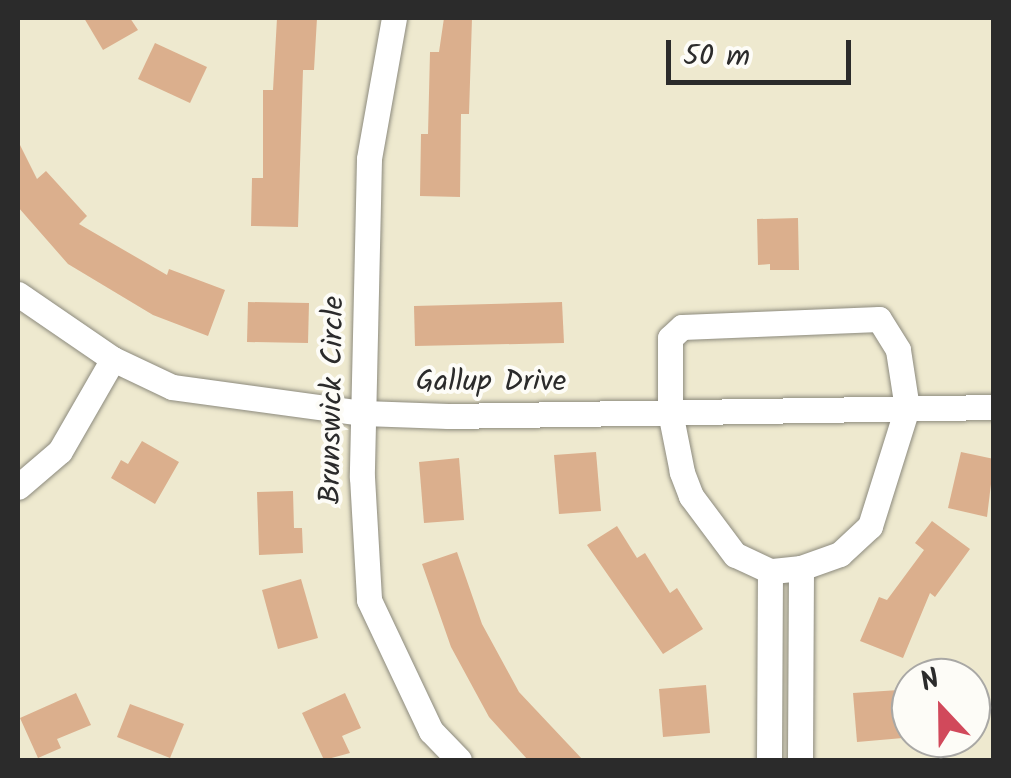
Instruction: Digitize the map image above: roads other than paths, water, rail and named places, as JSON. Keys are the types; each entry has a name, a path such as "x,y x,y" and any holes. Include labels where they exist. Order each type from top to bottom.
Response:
{"street":[{"name":"Brunswick Circle","path":"394,18 369,159 362,477 369,600 431,730 448,757"},
{"name":"Gallup Drive","path":"18,294 113,359 172,387 364,413 994,407"},
{"path":"880,319 898,350 907,408 870,526 840,554 801,568 770,571 735,555 713,530 687,484 670,412 670,338 682,327 880,319"},
{"path":"18,488 69,439 113,359"},
{"path":"800,760 801,568"},
{"path":"770,571 770,760"}]}
